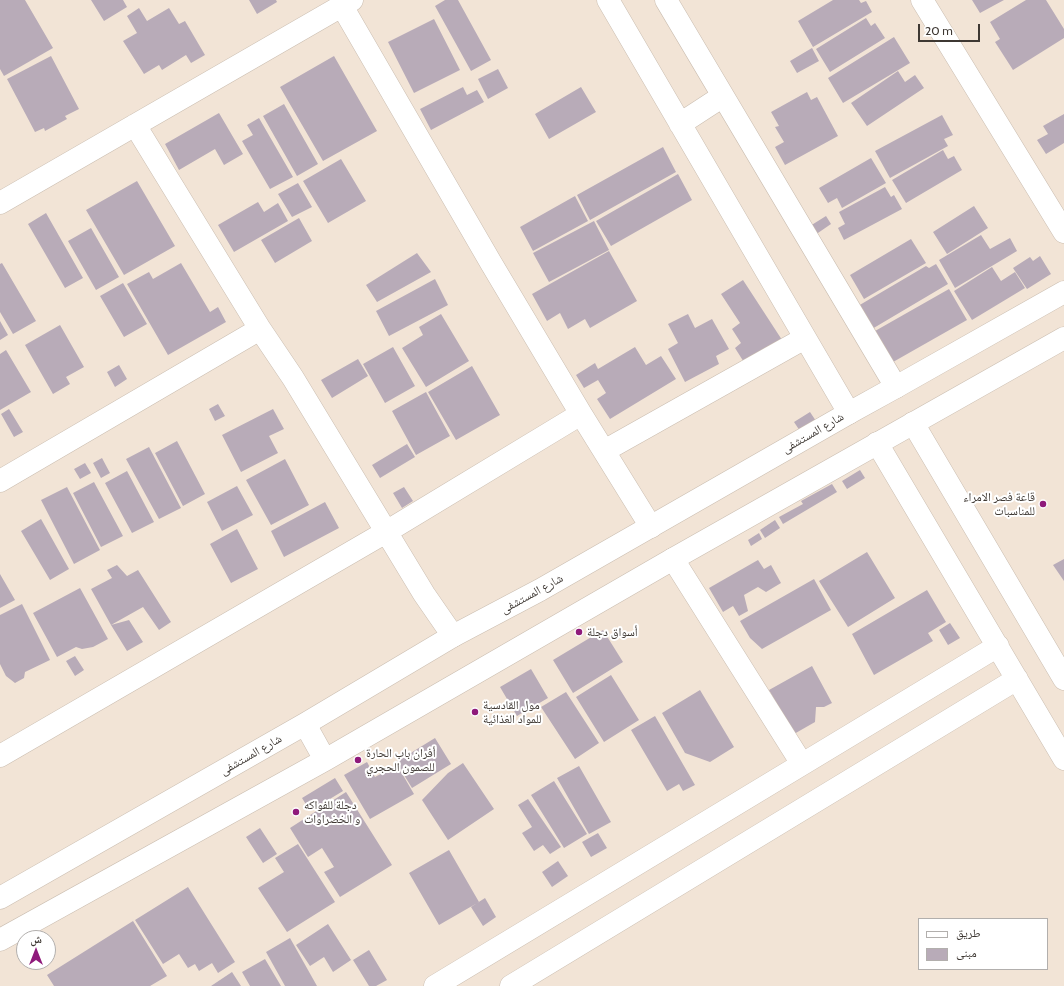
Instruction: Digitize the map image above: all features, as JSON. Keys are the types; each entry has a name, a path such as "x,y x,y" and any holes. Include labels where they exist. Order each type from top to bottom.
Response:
{"street":[{"path":"608,0 849,412"},
{"path":"666,0 896,387"},
{"path":"922,0 1064,232"},
{"path":"0,203 347,3 490,263 651,527"},
{"path":"680,124 723,96"},
{"path":"135,125 260,329 293,378 424,594 453,636"},
{"name":"شارع المستشفى","path":"0,898 305,724 453,636 540,590 849,412 1064,292"},
{"path":"0,481 260,329"},
{"path":"604,451 805,338"},
{"path":"0,940 325,760 673,559 1064,338"},
{"path":"0,756 386,532 581,414"},
{"path":"913,423 1064,679"},
{"path":"877,443 1064,759"},
{"path":"673,559 802,764"},
{"path":"442,984 998,646"},
{"path":"511,986 1017,679"},
{"path":"305,724 325,760"}],"building":[{"path":"0,0 25,0 53,48 4,76 0,69"},
{"path":"91,0 123,0 127,7 104,21"},
{"path":"249,0 276,0 277,2 257,14"},
{"path":"445,0 458,0 491,60 471,71 435,6"},
{"path":"833,0 859,0 861,3 866,1 872,12 813,47 798,21"},
{"path":"972,0 1004,0 980,13"},
{"path":"1026,0 1046,0 1064,29 1064,38 1013,70 995,42 1000,39 990,22"},
{"path":"139,8 147,21 169,8 179,24 185,21 205,55 191,63 186,55 162,70 159,65 144,74 123,41 137,33 127,16"},
{"path":"866,18 871,26 875,23 885,38 830,72 816,49"},
{"path":"434,19 460,70 414,93 388,42"},
{"path":"894,37 910,63 843,103 828,78"},
{"path":"812,48 819,61 797,73 790,61"},
{"path":"51,56 79,109 65,116 67,119 45,131 44,128 35,132 7,79"},
{"path":"334,56 377,131 323,161 280,87"},
{"path":"498,69 508,88 488,99 478,79"},
{"path":"898,71 905,82 915,75 924,88 867,126 851,103"},
{"path":"463,87 467,95 477,90 484,102 431,130 420,109"},
{"path":"581,87 596,112 549,139 535,114"},
{"path":"807,92 811,100 817,97 838,136 785,165 775,147 784,142 775,127 779,126 771,112"},
{"path":"284,104 318,164 297,176 263,116"},
{"path":"219,113 243,154 224,165 215,149 179,170 165,144"},
{"path":"1064,114 1064,143 1046,154 1037,140 1048,134 1043,126"},
{"path":"942,115 953,135 944,139 948,146 890,178 875,151"},
{"path":"259,118 293,177 270,189 242,141 253,135 247,125"},
{"path":"663,147 676,172 590,220 577,195"},
{"path":"943,150 948,159 954,156 962,170 906,203 892,180"},
{"path":"871,158 886,183 842,208 837,198 828,203 819,188"},
{"path":"341,159 366,201 328,223 303,181"},
{"path":"678,174 692,200 611,246 596,221"},
{"path":"137,181 175,246 124,275 86,210"},
{"path":"298,183 312,207 292,217 278,194"},
{"path":"885,187 891,197 894,195 902,209 844,240 838,228 845,224 839,212"},
{"path":"575,196 588,221 533,251 520,227"},
{"path":"258,202 264,212 278,203 288,221 234,252 218,225"},
{"path":"974,206 988,228 947,254 933,232"},
{"path":"46,213 83,278 65,288 28,224"},
{"path":"826,216 831,224 815,235 810,226"},
{"path":"299,218 312,241 275,263 261,240"},
{"path":"594,221 609,250 549,282 533,253"},
{"path":"91,228 119,277 96,290 68,241"},
{"path":"981,235 990,249 1010,238 1017,251 955,288 939,260"},
{"path":"911,239 926,263 864,299 850,275"},
{"path":"609,251 637,301 590,328 585,319 568,329 560,313 547,321 532,294"},
{"path":"417,253 431,272 377,302 366,285"},
{"path":"1040,256 1051,274 1027,289 1013,268 1030,257 1033,261"},
{"path":"2,263 36,321 13,334 0,312 0,264"},
{"path":"181,263 210,312 218,307 226,322 168,355 127,284 149,272 153,279"},
{"path":"936,264 948,284 872,329 858,306 926,266 929,268"},
{"path":"992,267 1001,281 1015,272 1025,288 972,320 954,291"},
{"path":"435,279 448,305 389,336 376,311"},
{"path":"743,280 784,343 747,367 735,348 741,343 732,329 740,323 721,294"},
{"path":"123,283 147,324 124,337 100,296"},
{"path":"949,289 967,320 886,366 868,335"},
{"path":"441,314 469,361 426,387 402,348 423,335 419,327"},
{"path":"688,314 695,328 712,319 729,349 716,356 719,364 685,382 668,349 678,343 668,324"},
{"path":"0,321 8,335 0,340"},
{"path":"60,325 84,367 66,377 70,384 53,394 25,345"},
{"path":"393,347 415,386 385,403 363,364"},
{"path":"635,347 646,365 661,356 676,379 610,419 597,399 606,393 598,380 584,388 576,375 595,363 598,369"},
{"path":"6,350 31,392 0,410 0,354"},
{"path":"358,359 368,376 332,398 321,380"},
{"path":"119,365 127,379 115,387 107,372"},
{"path":"472,366 500,415 456,440 428,392"},
{"path":"426,392 450,436 416,455 392,411"},
{"path":"218,404 225,416 215,421 209,409"},
{"path":"9,409 23,432 14,437 1,414"},
{"path":"273,409 284,429 269,436 278,453 241,472 222,435"},
{"path":"810,412 820,427 804,437 794,422"},
{"path":"177,441 205,494 183,506 155,453"},
{"path":"407,444 415,457 380,478 372,465"},
{"path":"149,447 181,508 159,519 126,459"},
{"path":"102,458 110,473 101,478 93,463"},
{"path":"285,459 309,505 271,525 246,480"},
{"path":"85,463 91,473 80,479 74,469"},
{"path":"860,470 865,478 847,489 842,481"},
{"path":"127,471 154,522 132,533 105,483"},
{"path":"94,482 123,536 101,547 73,493"},
{"path":"832,484 837,492 783,524 779,517 803,504 801,501"},
{"path":"237,486 253,515 222,531 207,502"},
{"path":"67,487 100,550 74,564 41,500"},
{"path":"404,487 413,501 402,508 393,493"},
{"path":"325,502 339,528 284,557 271,531"},
{"path":"41,519 69,569 50,580 21,531"},
{"path":"775,520 780,528 765,538 760,530"},
{"path":"237,529 258,569 231,583 210,544"},
{"path":"759,533 762,539 751,546 748,540"},
{"path":"867,552 895,598 848,627 819,581"},
{"path":"1064,559 1064,581 1053,565"},
{"path":"758,560 764,569 771,565 781,583 766,592 758,587 744,595 748,611 739,616 733,606 723,612 709,588"},
{"path":"117,565 127,576 138,570 171,622 159,630 143,607 111,625 91,589 112,578 107,570"},
{"path":"0,574 15,600 0,608"},
{"path":"814,579 831,610 762,649 750,638 740,621"},
{"path":"80,588 108,639 93,647 82,649 76,647 57,657 33,613"},
{"path":"927,590 946,622 928,633 933,641 874,675 852,634"},
{"path":"22,604 50,660 25,672 24,678 15,683 6,676 0,664 0,615"},
{"path":"129,620 143,642 127,651 111,625"},
{"path":"950,623 960,638 948,645 939,630"},
{"path":"603,630 623,662 573,693 553,660"},
{"path":"75,656 84,670 75,676 66,661"},
{"path":"812,666 832,703 824,707 816,707 815,722 794,734 769,690"},
{"path":"531,669 548,698 517,716 500,687"},
{"path":"611,675 639,720 604,742 576,697"},
{"path":"700,690 734,747 710,762 685,753 662,713"},
{"path":"566,692 599,743 575,759 541,707"},
{"path":"655,716 695,785 683,791 679,784 667,791 631,730"},
{"path":"435,738 451,764 412,788 396,762"},
{"path":"367,762 375,777 397,765 414,794 370,819 344,775"},
{"path":"463,763 494,809 448,840 422,800 448,773"},
{"path":"579,766 611,822 589,834 557,778"},
{"path":"335,778 343,791 310,811 302,798"},
{"path":"554,781 587,834 564,848 531,795"},
{"path":"346,792 392,865 340,897 324,872 334,867 322,848 308,857 290,828"},
{"path":"528,799 561,847 550,854 543,845 534,851 522,833 532,827 518,805"},
{"path":"260,828 277,854 263,863 246,837"},
{"path":"598,833 607,848 591,857 582,842"},
{"path":"298,844 335,902 287,932 258,888 284,872 275,858"},
{"path":"449,850 479,902 439,925 409,873"},
{"path":"558,861 568,876 552,887 542,872"},
{"path":"188,887 235,962 218,973 212,963 199,971 195,964 188,968 179,954 163,964 135,920"},
{"path":"485,898 496,917 483,926 471,907"},
{"path":"133,921 167,976 150,986 54,986 47,975"},
{"path":"328,924 351,960 333,972 324,957 310,966 296,945"},
{"path":"290,938 317,986 285,986 266,952"},
{"path":"369,950 387,980 376,986 369,986 353,960"},
{"path":"265,959 281,986 250,986 242,972"},
{"path":"232,972 241,986 211,986"}],"place":[{"name":"قاعة فصر الامراء للمناسبات","path":"1043,504"},
{"name":"أسواق دجلة","path":"579,632"},
{"name":"مول القادسية للمواد الغذائية","path":"475,712"},
{"name":"أفران باب الحارة للصمون الحجري","path":"358,760"},
{"name":"دجلة للفواكه و الخضراوات","path":"296,812"}]}
